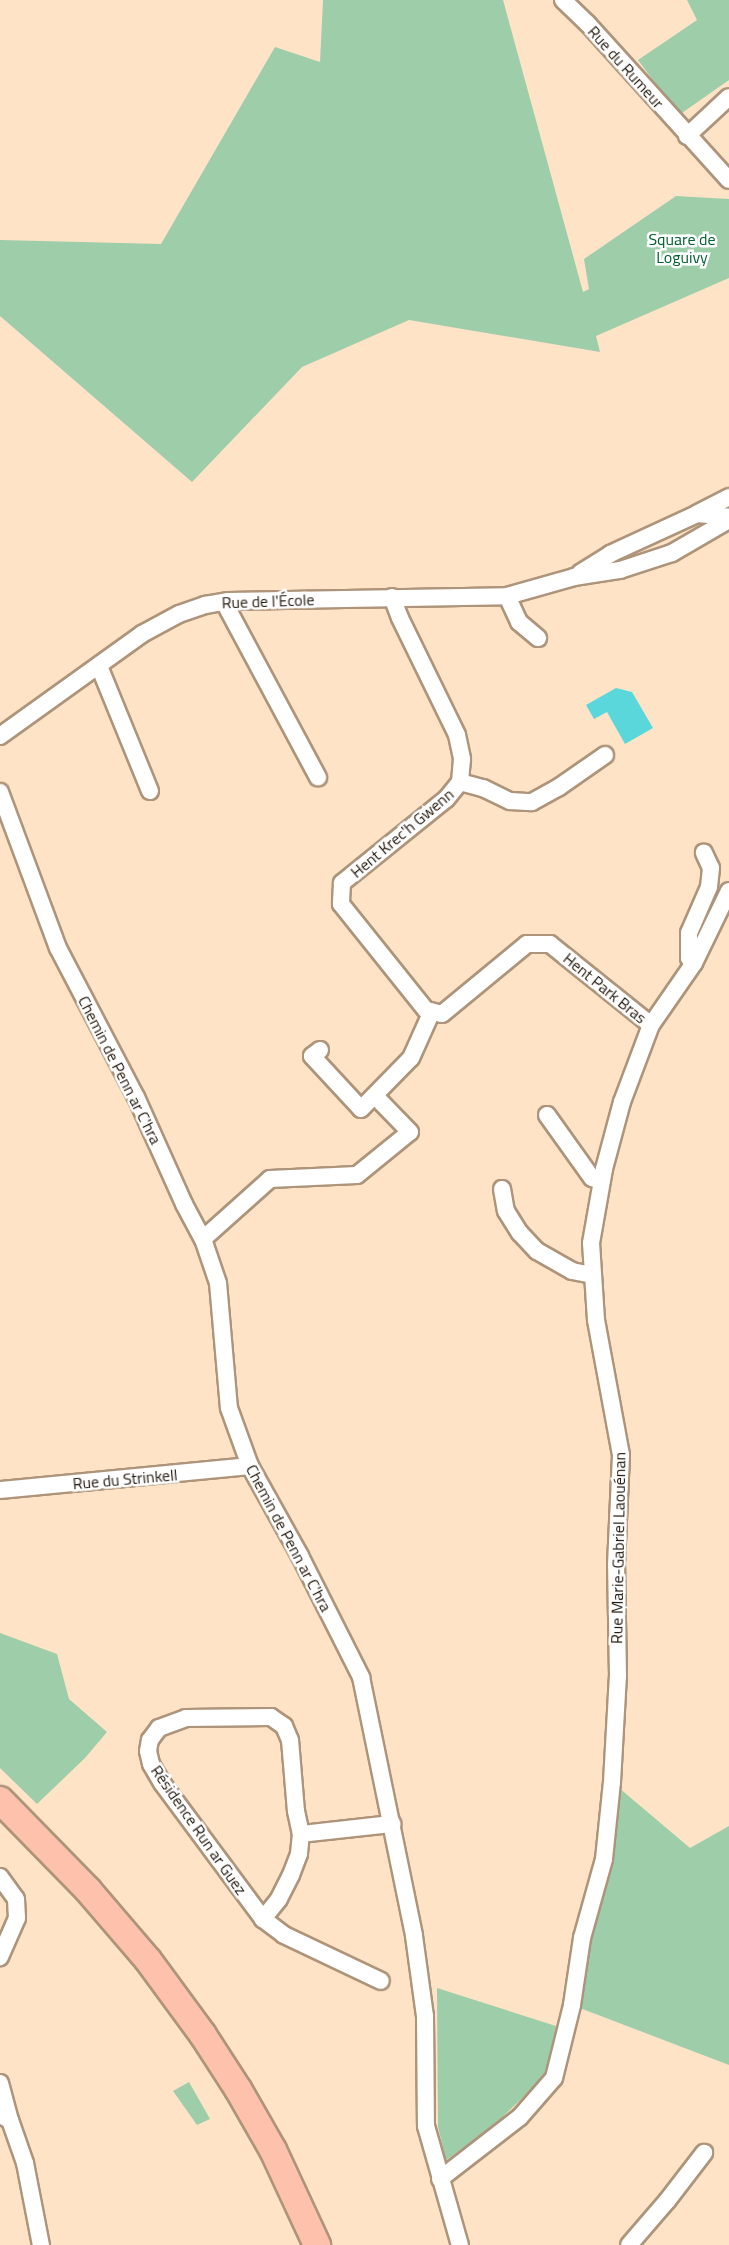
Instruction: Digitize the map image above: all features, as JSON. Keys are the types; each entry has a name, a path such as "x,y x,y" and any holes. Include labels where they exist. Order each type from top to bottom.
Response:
{"main road":[{"path":"0,1800 88,1890 126,1934 203,2035 238,2089 273,2150 317,2245"}],"street":[{"name":"Rue du Rumeur","path":"563,0 619,58 687,136"},
{"path":"729,97 687,136 729,180"},
{"path":"697,514 729,497"},
{"name":"Rue de l'École","path":"574,577 610,554 697,514 729,518"},
{"name":"Rue de l'École","path":"0,736 142,634 179,614 224,602 507,596 574,577 620,570 672,553 729,518"},
{"path":"507,596 519,622 538,638"},
{"name":"Hent Krec'h Gwenn","path":"392,597 399,618 457,735 462,759 460,782 446,800 342,884 341,904 426,1010 437,1013"},
{"path":"224,602 318,777"},
{"path":"99,666 150,790"},
{"path":"460,782 483,788 510,801 532,802 559,788 605,755"},
{"name":"Chemin de Penn ar C'hra","path":"0,792 58,948 136,1097 184,1204 203,1239 218,1283 230,1408 250,1466 300,1556 361,1677 414,1936 425,2016 426,2126 460,2245"},
{"path":"694,963 689,958 689,933 709,887 711,868 704,853"},
{"name":"Rue Marie-Gabriel Laouénan","path":"440,2179 520,2117 554,2078 572,2005 582,1938 604,1859 612,1782 618,1676 616,1565 621,1455 596,1320 591,1243 602,1181 622,1102 651,1025 694,963 729,891"},
{"name":"Hent Park Bras","path":"437,1013 527,944 550,944 651,1025"},
{"path":"320,1050 312,1056 361,1109 411,1058 437,1013"},
{"path":"203,1239 270,1179 357,1175 410,1132 375,1096"},
{"path":"547,1115 592,1178 602,1181"},
{"path":"502,1189 507,1211 520,1233 537,1251 572,1271 593,1275"},
{"name":"Rue du Strinkell","path":"0,1490 250,1466"},
{"name":"Résidence Run ar Guez","path":"263,1919 279,1899 291,1875 298,1854 301,1834 296,1811 290,1740 284,1726 272,1717 186,1718 159,1728 150,1740 151,1764 162,1783 263,1919 284,1935 381,1981"},
{"path":"301,1834 392,1824"},
{"path":"0,1877 16,1899 17,1918 0,1957"},
{"path":"0,2083 5,2118 25,2163 41,2245"},
{"path":"629,2245 667,2201 704,2152"}],"green space":[{"name":"Square de Loguivy","path":"323,0 503,0 583,292 589,289 584,259 676,196 729,199 729,278 596,336 600,352 409,320 302,367 192,482 0,316 0,240 161,244 275,47 320,62"},
{"path":"687,0 729,0 729,80 679,115 638,60 697,20"},
{"path":"0,1633 57,1654 69,1699 107,1732 85,1758 37,1804 0,1768"},
{"path":"612,1782 690,1848 729,1826 729,2065 572,2005"},
{"path":"437,1988 556,2026 547,2074 489,2130 446,2160 438,2127"},
{"path":"189,2082 210,2119 197,2125 173,2091"}],"water":[{"path":"616,688 632,692 653,728 625,744 607,712 594,719 586,705"}]}
